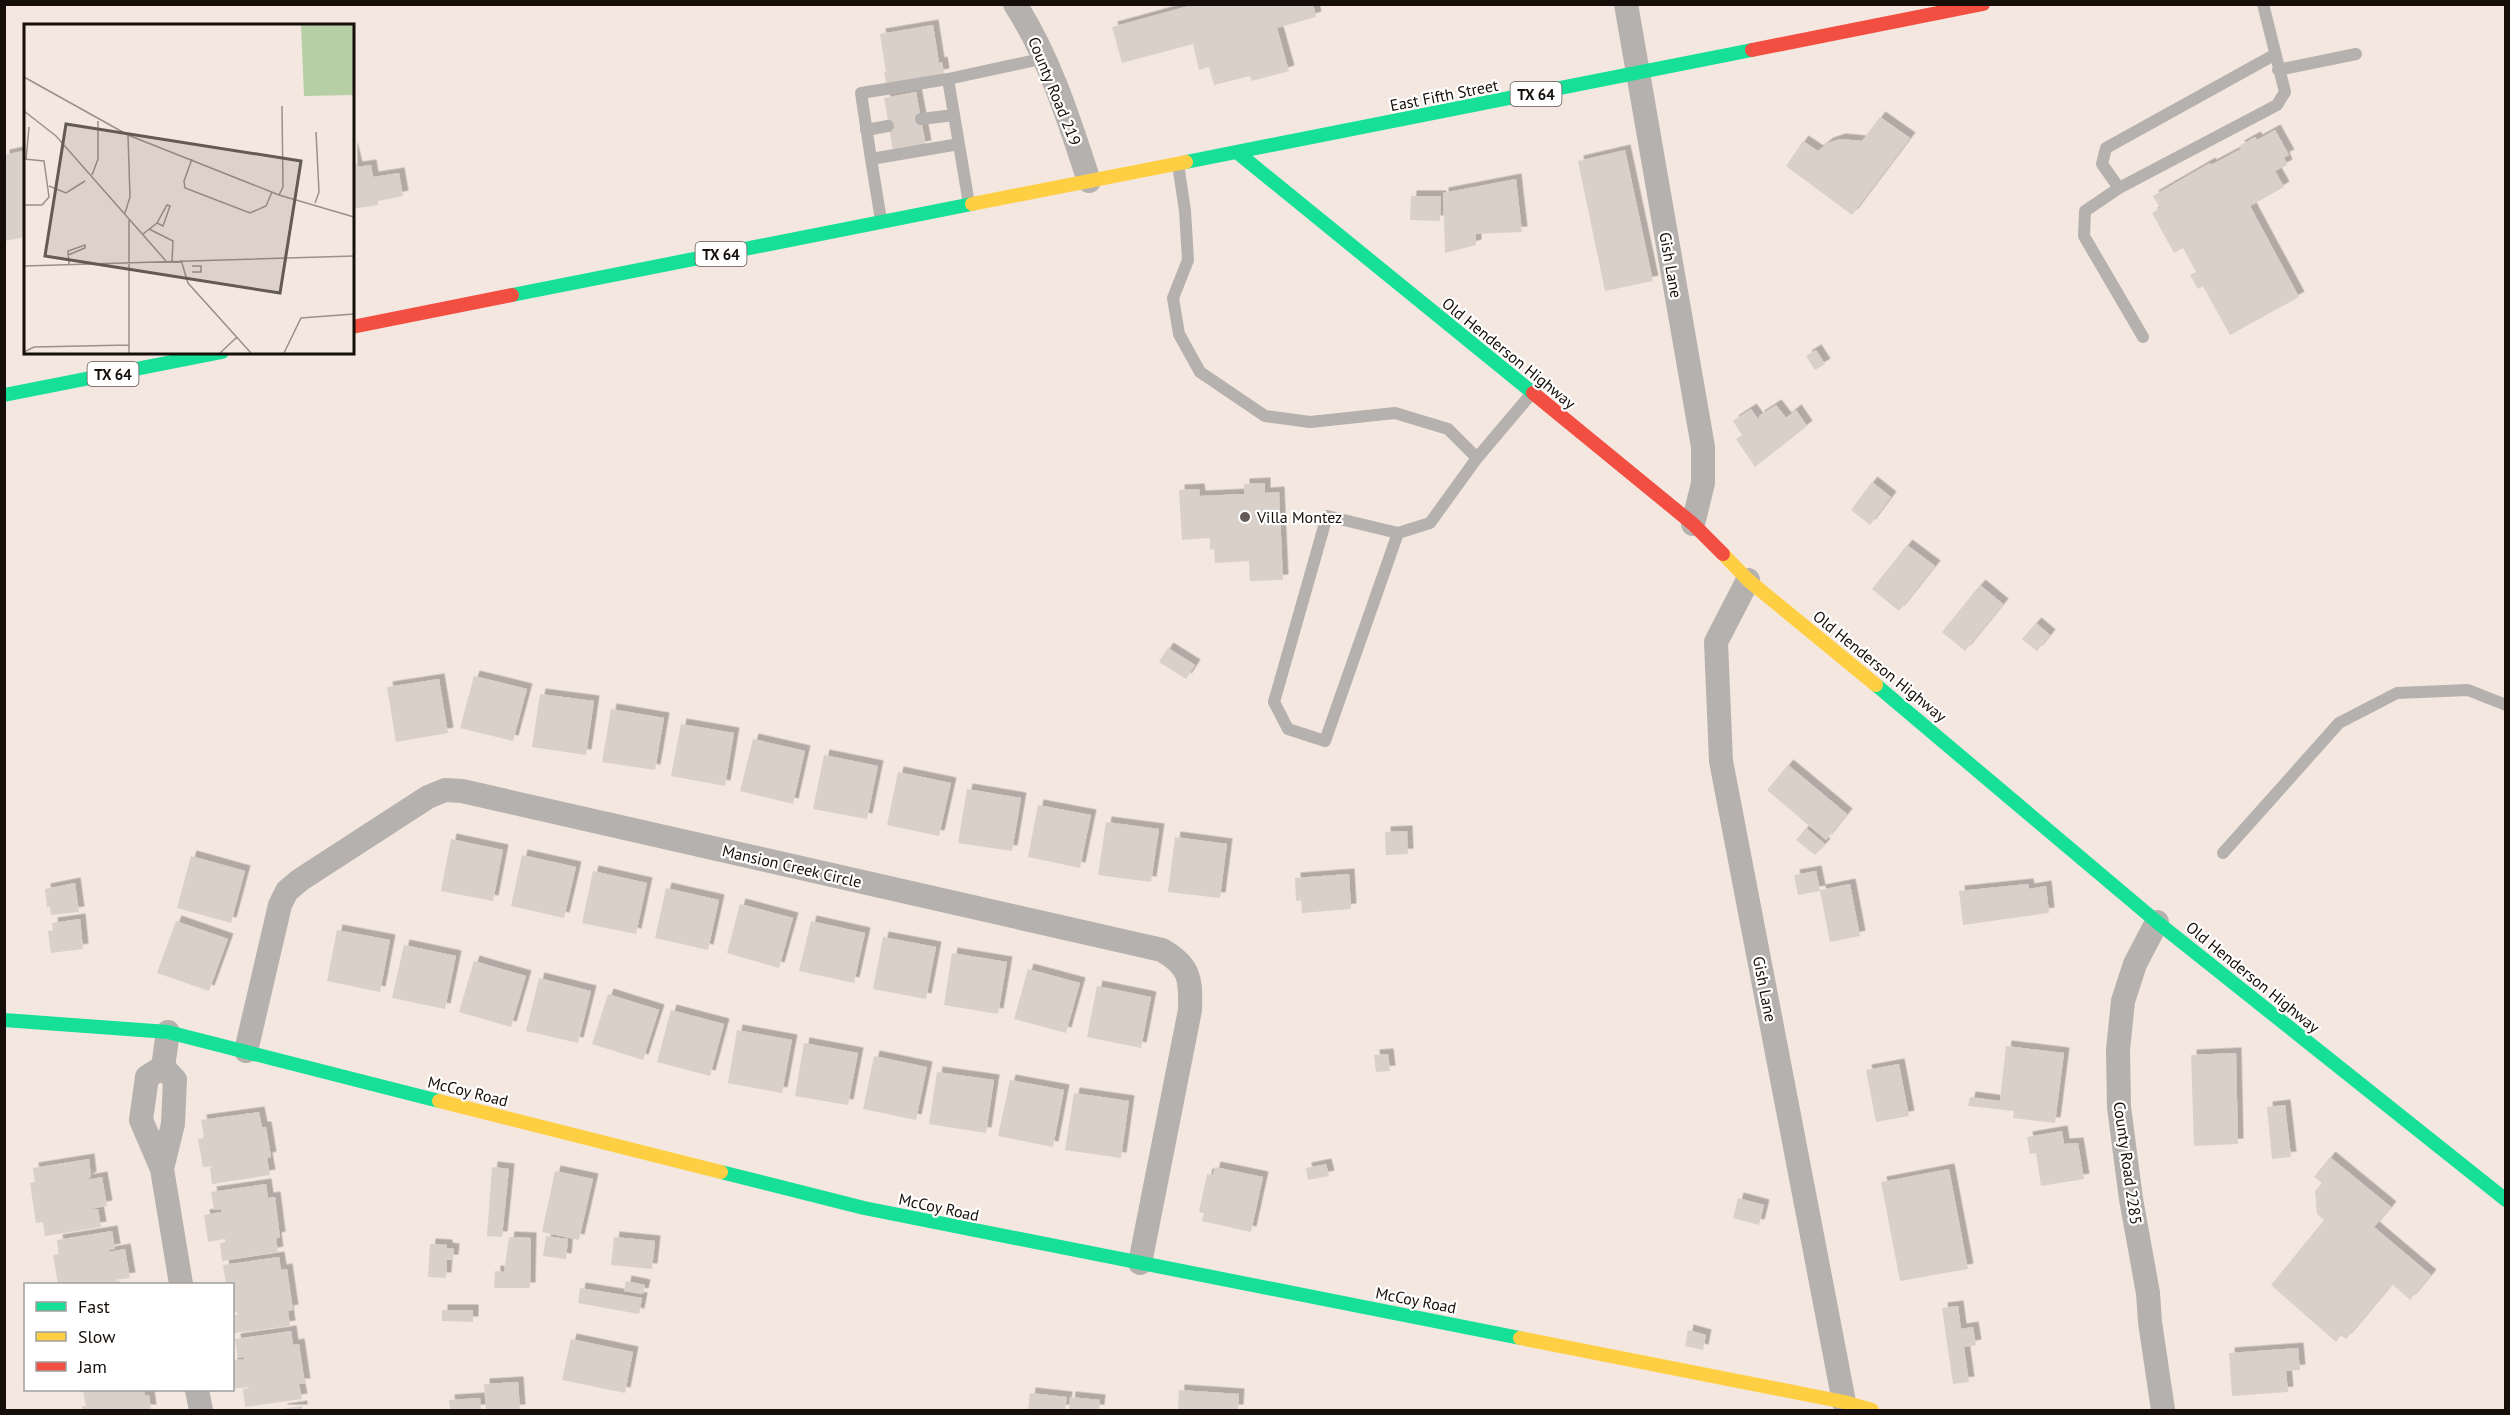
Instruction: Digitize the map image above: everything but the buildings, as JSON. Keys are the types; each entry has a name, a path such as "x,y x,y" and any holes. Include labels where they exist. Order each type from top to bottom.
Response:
{"main road":[{"name":"East Fifth Street","path":"1089,181 1983,4"},
{"name":"Old Henderson Highway","path":"1238,153 1693,524 1748,580 1901,705 2157,922 2505,1200"},
{"name":"TX 64","path":"354,327 1089,181"},
{"name":"TX 64","path":"4,395 212,354"},
{"name":"McCoy Road","path":"4,1020 168,1032 864,1208 1844,1402 1872,1410"}],"street":[{"name":"County Road 219","path":"1015,4 1046,58 1089,181"},
{"name":"Gish Lane","path":"1626,4 1703,447 1703,483 1693,524"},
{"name":"Gish Lane","path":"1748,580 1716,642 1721,761 1844,1402"},
{"name":"Mansion Creek Circle","path":"246,1051 280,905 287,891 300,880 428,797 445,790 474,794 1162,950 1178,959 1186,970 1190,990 1190,1010 1140,1263"},
{"name":"County Road 2285","path":"2157,922 2135,964 2123,1002 2118,1050 2122,1130 2131,1198 2148,1293 2163,1410"},
{"path":"168,1032 163,1067 147,1077 141,1120 162,1169 181,1283"},
{"path":"162,1169 174,1124 175,1080 163,1067"},
{"path":"197,1391 201,1410"}],"lane":[{"path":"2143,337 2084,236 2085,211 2119,188 2277,105 2285,92 2263,4"},
{"path":"2278,70 2356,54"},
{"path":"2119,188 2102,164 2106,148 2274,55"},
{"path":"881,222 861,93 948,79 1046,58"},
{"path":"948,79 969,205"},
{"path":"921,119 954,115"},
{"path":"866,130 888,126"},
{"path":"871,159 958,144"},
{"path":"1178,164 1185,211 1188,260 1173,298 1179,334 1200,372 1265,416 1310,422 1395,412 1448,429 1478,458"},
{"path":"1398,533 1325,741 1288,729 1274,702 1327,516 1398,533 1430,523 1478,458 1532,393"},
{"path":"2223,853 2339,723 2397,693 2468,690 2505,705"}],"traffic: fast":[{"path":"1186,162 1752,50"},
{"path":"1238,153 1533,393"},
{"path":"512,295 972,204"},
{"path":"4,395 212,354"},
{"path":"1876,685 2157,922 2506,1200"},
{"path":"4,1020 168,1032 439,1101"},
{"path":"721,1172 864,1208 1520,1338"}],"traffic: slow":[{"path":"972,204 1186,162"},
{"path":"1723,554 1748,580 1876,685"},
{"path":"439,1101 721,1172"},
{"path":"1520,1338 1844,1402 1872,1410"}],"traffic: jam":[{"path":"1752,50 1983,4"},
{"path":"354,327 512,295"},
{"path":"1533,393 1693,524 1723,554"}],"place":[{"name":"Villa Montez","path":"1245,517"}]}
